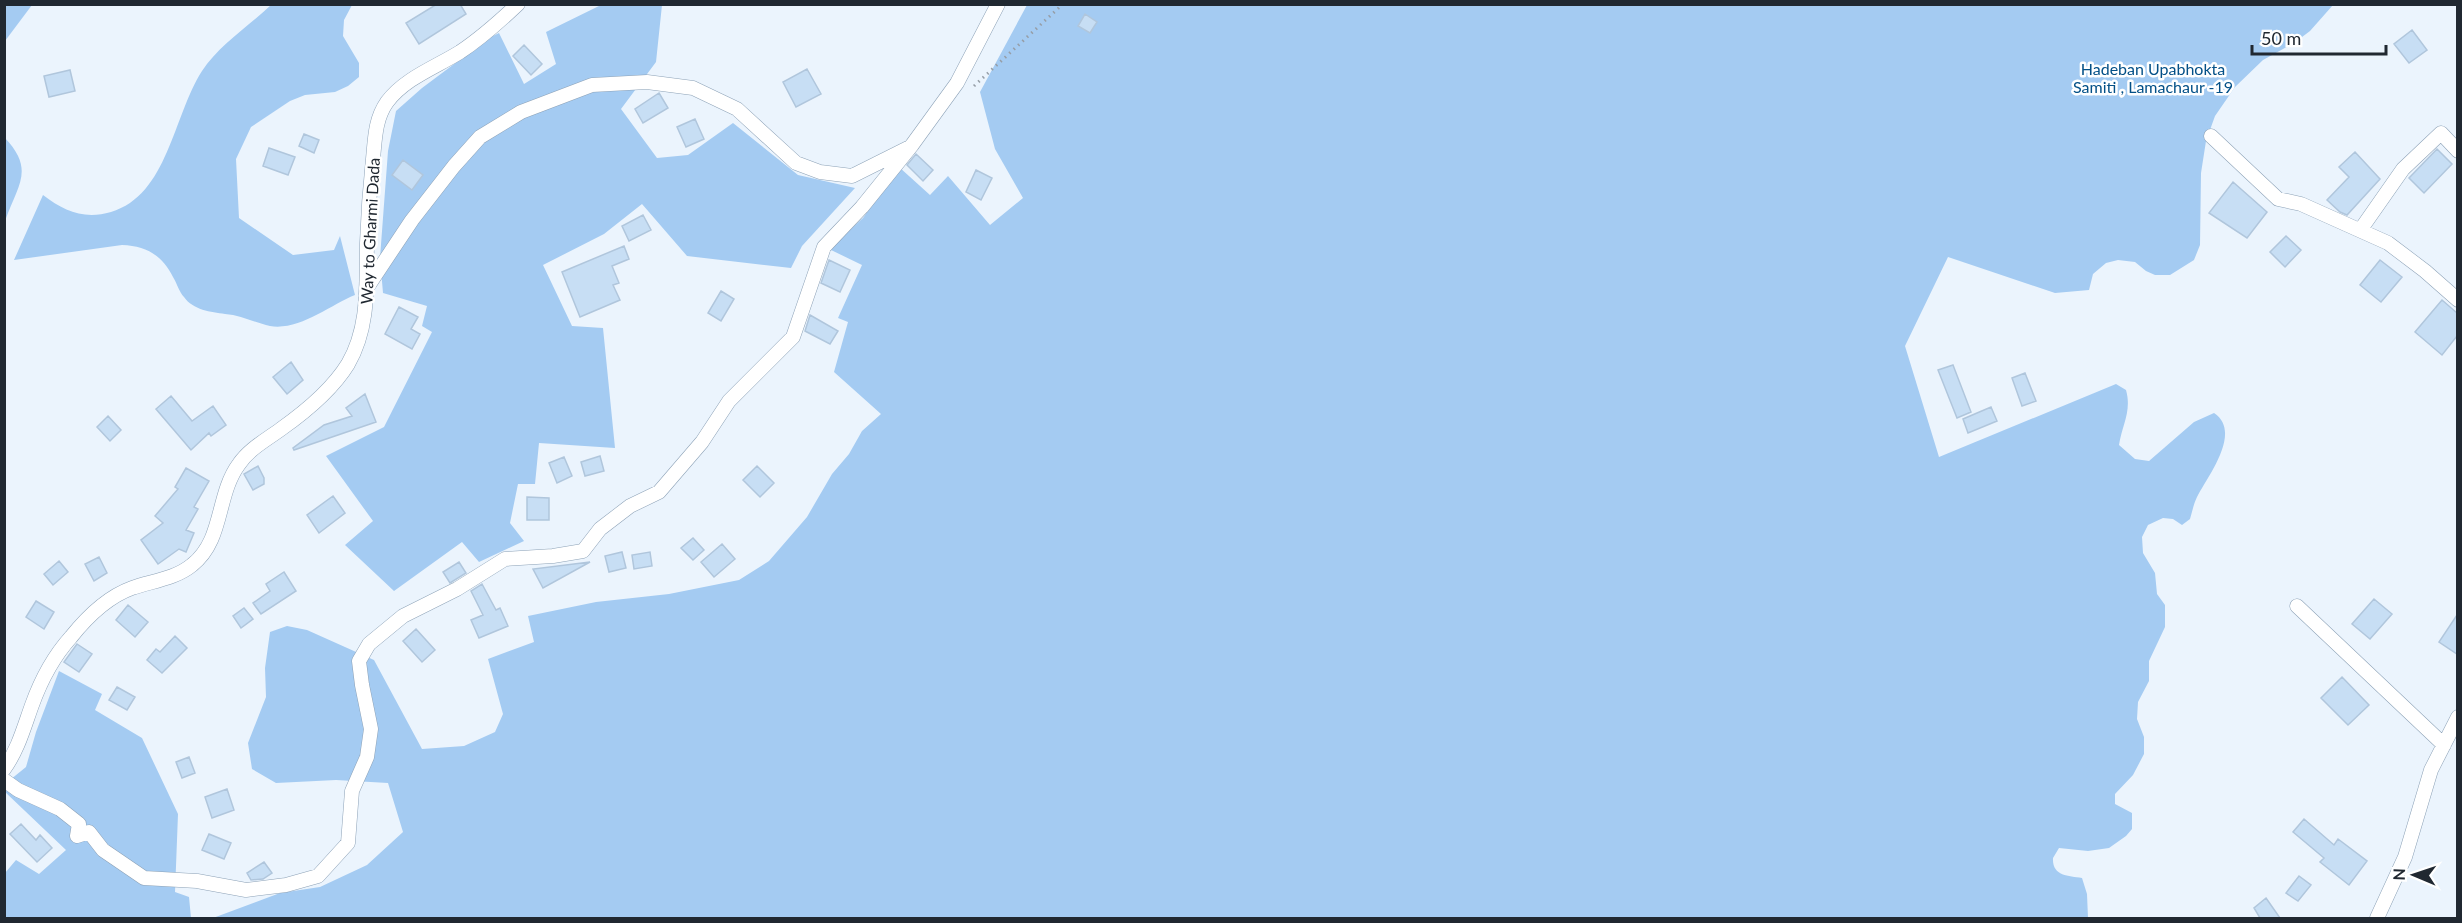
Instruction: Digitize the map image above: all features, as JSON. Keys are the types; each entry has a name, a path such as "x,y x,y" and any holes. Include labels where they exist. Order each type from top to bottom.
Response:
{"street":[{"name":"Way to Gharmi Dada","path":"4,768 15,754 41,683 51,663 71,636 91,615 114,597 135,587 178,574 200,559 212,540 226,488 239,463 254,448 312,404 347,365 364,322 368,286 370,194 375,135 380,113 389,100 404,86 463,50 518,4"},
{"path":"4,780 18,790 60,808 79,824 77,836 89,832 103,850 144,878 196,881 246,890 286,885 318,876 348,843 352,791 368,757 371,729 359,661 369,644 403,616 457,589 505,559 553,556 583,551 600,529 615,517 630,506 659,492 702,442 729,401 793,337 824,247 862,207 912,145 957,83 998,4"},
{"path":"368,286 412,220 480,137 521,112 592,85 647,82 693,88 737,109 796,163 820,172 852,176 912,145"},
{"path":"2361,229 2403,169 2441,133 2457,151"},
{"path":"2211,136 2278,199 2301,204 2388,243 2456,298"},
{"path":"2297,606 2444,744"},
{"path":"2377,918 2405,857 2431,770 2457,717"}],"path":[{"path":"970,90 1063,4"}],"green space":[{"path":"4,5 32,5 5,41"},
{"path":"271,5 352,5 344,20 343,36 359,63 359,77 348,86 335,92 305,95 290,101 251,127 236,159 239,218 293,255 334,250 340,236 355,295 303,321 281,327 270,326 192,305 182,295 164,263 152,253 139,247 122,245 14,260 43,195 67,210 92,215 111,212 130,203 145,189 167,152 192,89 202,71 226,44"},
{"path":"601,5 662,5 656,62 621,109 657,158 688,155 733,123 798,175 855,188 802,246 791,268 687,256 642,204 604,234 543,265 572,326 603,328 615,448 539,443 535,484 518,484 510,523 524,541 479,562 462,542 394,591 345,545 373,521 326,456 384,427 432,332 422,326 427,306 383,293 380,258 388,151 396,111 422,88 499,33 524,84 556,64 546,32"},
{"name":"Hadeban Upabhokta Samiti , Lamachaur -19","path":"1027,5 2333,5 2310,31 2294,43 2263,60 2235,87 2215,116 2206,141 2201,173 2200,245 2194,260 2170,275 2155,275 2135,262 2118,260 2106,263 2093,274 2089,290 2055,293 1948,257 1905,346 1939,457 2116,384 2126,390 2128,398 2119,445 2135,459 2149,461 2194,422 2214,413 2222,421 2225,431 2224,443 2197,497 2190,519 2182,525 2173,519 2163,518 2148,525 2142,537 2143,553 2155,573 2157,594 2165,605 2165,627 2149,661 2149,681 2138,702 2137,719 2144,737 2144,754 2133,775 2115,794 2115,804 2132,813 2132,829 2109,848 2088,851 2059,848 2053,858 2053,864 2058,872 2066,876 2082,878 2087,894 2088,918 213,918 280,893 320,887 367,865 403,832 388,783 336,780 276,783 252,769 248,743 266,697 265,668 270,632 287,626 307,630 374,660 422,749 464,746 495,732 503,714 488,659 534,642 528,616 596,602 669,594 739,580 769,561 807,517 832,474 849,454 862,431 881,414 834,372 848,322 838,318 862,265 829,249 863,218 899,167 930,195 948,176 990,225 1023,198 995,149 980,92"},
{"path":"5,138 14,149 22,169 19,187 5,221"},
{"path":"59,671 102,694 95,710 142,738 178,814 175,892 189,897 191,918 5,918 5,873 16,860 39,874 66,850 4,791 5,784 26,767 36,732"}],"building":[{"path":"437,4 460,4 466,14 419,44 406,23"},
{"path":"1085,14 1097,22 1090,33 1078,26"},
{"path":"2412,30 2427,50 2409,63 2394,44"},
{"path":"524,45 542,64 531,75 513,56"},
{"path":"807,69 821,94 796,107 783,82"},
{"path":"70,70 75,91 49,97 44,76"},
{"path":"659,93 668,108 643,123 635,109"},
{"path":"695,119 704,139 686,147 677,127"},
{"path":"304,134 319,140 314,153 299,146"},
{"path":"269,148 295,157 288,175 263,166"},
{"path":"2437,149 2452,164 2424,193 2409,178"},
{"path":"2355,152 2380,179 2347,215 2327,200 2349,177 2339,167"},
{"path":"916,154 933,170 923,181 907,165"},
{"path":"403,160 423,175 412,190 392,175"},
{"path":"976,170 992,178 981,200 966,192"},
{"path":"2233,182 2267,212 2247,238 2209,213"},
{"path":"643,215 651,230 629,241 622,226"},
{"path":"2286,236 2301,250 2285,267 2270,252"},
{"path":"624,246 629,259 612,266 619,283 613,285 620,300 580,317 562,272"},
{"path":"829,260 850,270 840,292 821,283"},
{"path":"2380,260 2402,277 2381,302 2360,285"},
{"path":"721,291 734,299 721,321 708,313"},
{"path":"2442,300 2457,313 2457,336 2442,355 2415,332"},
{"path":"399,307 418,317 411,329 420,334 412,349 385,334"},
{"path":"810,315 838,331 830,344 805,331"},
{"path":"291,362 303,380 287,394 273,377"},
{"path":"1953,365 1971,412 1957,418 1938,370"},
{"path":"2025,373 2036,401 2022,406 2012,378"},
{"path":"365,394 376,422 294,450 293,448 324,425 352,416 346,408"},
{"path":"171,396 192,421 213,406 226,425 211,436 209,433 191,450 156,409"},
{"path":"1991,407 1997,421 1968,433 1963,419"},
{"path":"108,416 121,430 110,441 97,427"},
{"path":"600,456 604,471 585,476 581,462"},
{"path":"564,457 572,476 557,483 549,463"},
{"path":"258,466 264,478 264,484 253,490 244,474"},
{"path":"757,466 774,483 760,497 743,480"},
{"path":"186,468 209,481 194,507 198,509 186,530 194,533 186,552 179,549 158,564 141,540 163,523 155,516 178,489 175,487"},
{"path":"333,496 345,513 319,533 307,515"},
{"path":"527,497 549,498 549,520 527,520"},
{"path":"693,538 704,550 693,560 681,548"},
{"path":"722,544 735,559 714,577 701,562"},
{"path":"622,552 626,568 609,572 605,556"},
{"path":"650,552 652,566 634,569 632,555"},
{"path":"99,557 107,573 94,581 85,564"},
{"path":"59,561 68,572 53,585 44,574"},
{"path":"459,562 466,573 450,583 443,572"},
{"path":"590,562 543,588 533,569"},
{"path":"284,572 296,591 261,614 253,603 270,591 266,584"},
{"path":"482,584 496,610 500,608 508,626 479,638 471,620 483,615 471,591"},
{"path":"2374,599 2392,614 2370,639 2352,624"},
{"path":"36,601 54,612 44,629 26,617"},
{"path":"128,605 148,622 135,637 116,620"},
{"path":"244,608 253,619 241,628 233,616"},
{"path":"2457,615 2457,654 2439,642"},
{"path":"416,629 435,650 422,662 403,641"},
{"path":"175,636 187,648 162,673 147,660 156,649 160,652"},
{"path":"77,644 92,654 79,672 64,662"},
{"path":"2342,677 2369,705 2348,725 2321,698"},
{"path":"117,687 135,697 127,710 109,700"},
{"path":"189,757 195,773 182,778 176,762"},
{"path":"227,789 234,810 212,818 205,797"},
{"path":"2304,819 2334,845 2338,839 2367,861 2349,885 2320,862 2324,858 2293,832"},
{"path":"21,824 36,840 40,835 52,848 37,862 10,834"},
{"path":"209,834 231,843 224,859 202,850"},
{"path":"264,862 272,873 263,879 251,880 247,873"},
{"path":"2299,876 2311,885 2298,901 2286,893"},
{"path":"2266,898 2280,918 2260,918 2254,908"}]}
